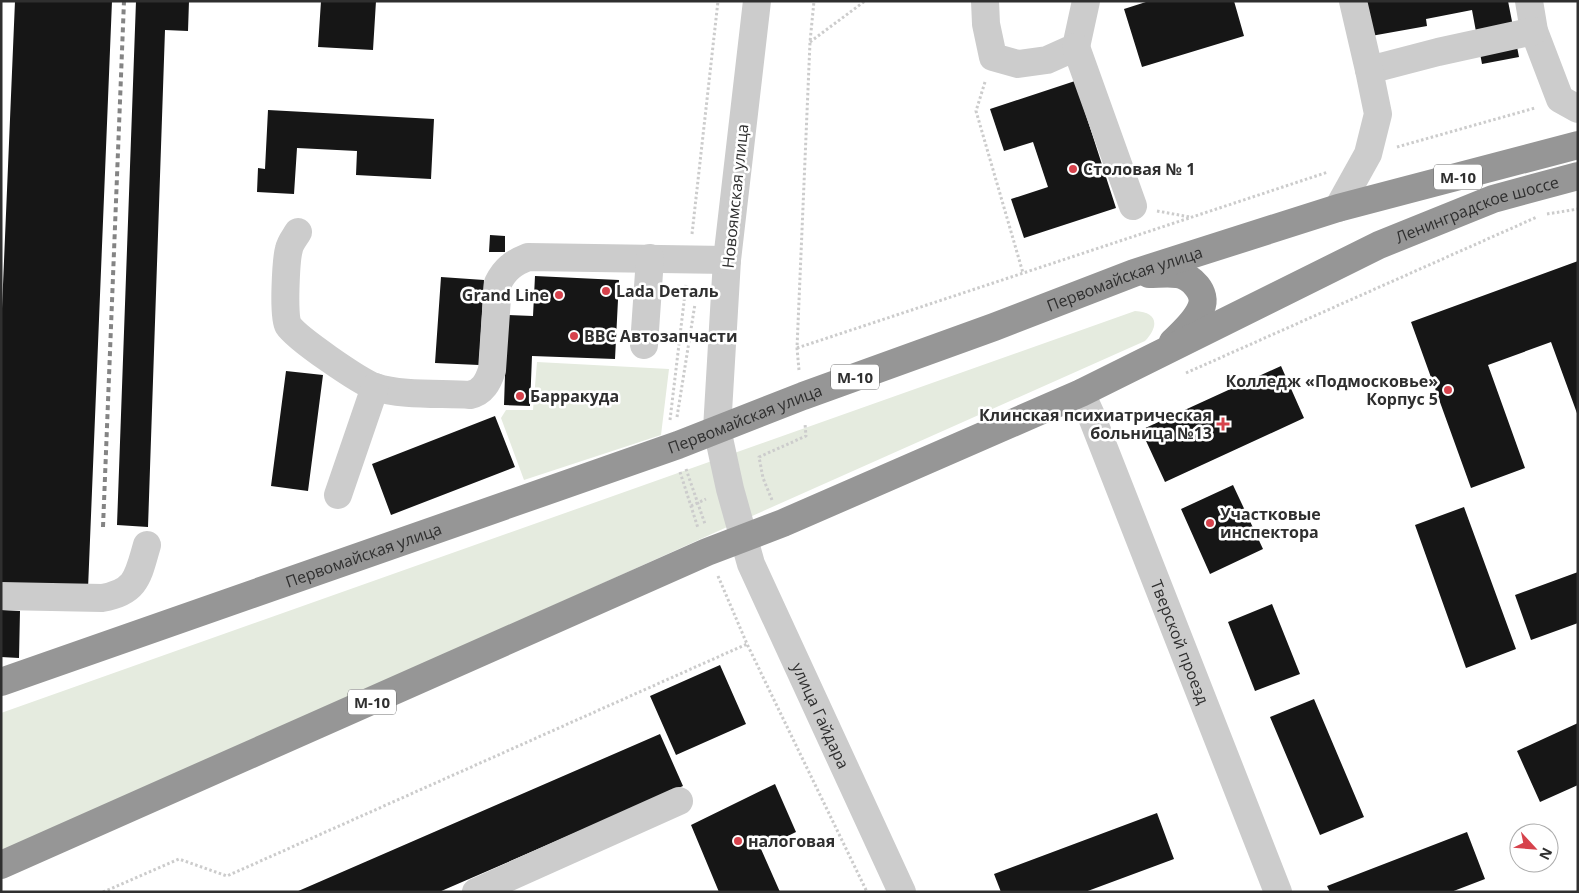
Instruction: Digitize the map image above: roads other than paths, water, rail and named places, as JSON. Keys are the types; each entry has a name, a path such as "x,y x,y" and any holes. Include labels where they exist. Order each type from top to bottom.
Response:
{"highway":[{"name":"Первомайская улица","path":"1,682 671,448 803,396 994,327 1134,273 1338,208 1578,145"},
{"name":"Ленинградское шоссе","path":"1164,352 1379,245 1493,199 1578,176"},
{"path":"1134,273 1178,274 1192,281 1201,292 1202,307 1193,321 1164,352"},
{"name":"М-10","path":"1,865 461,663 707,552 747,551 783,523 1081,393 1164,352"}],"street":[{"name":"Новоямская улица","path":"747,551 717,429 727,260 757,1"},
{"path":"984,1 986,24 993,57 1018,64 1047,60 1076,47"},
{"path":"1086,1 1076,47 1133,206"},
{"path":"1338,208 1368,154 1378,114 1352,1"},
{"path":"1529,1 1534,31 1569,104"},
{"path":"1369,70 1438,52 1534,31"},
{"path":"298,232 289,248 285,310 286,323 295,334 355,376 375,387 395,392 470,395 477,393 489,379 492,370 498,283 503,273 518,261 528,257 727,260"},
{"path":"644,345 650,258"},
{"path":"338,495 375,387"},
{"name":"Тверской проезд","path":"1081,393 1278,892"},
{"path":"1,596 102,598 116,596 127,590 135,579 147,545"},
{"name":"улица Гайдара","path":"747,551 902,892"},
{"path":"476,892 680,801"}],"railway":[{"path":"103,527 124,1"}],"place":[{"name":"Столовая № 1","path":"1073,169"},
{"name":"Lada Dеталь","path":"606,291"},
{"name":"Grand Line","path":"559,295"},
{"name":"ВВС Автозапчасти","path":"574,336"},
{"name":"Колледж «Подмосковье» Корпус 5","path":"1448,390"},
{"name":"Барракуда","path":"520,396"},
{"name":"Клинская психиатрическая больница №13","path":"1223,424"},
{"name":"Участковые инспектора","path":"1210,523"},
{"name":"налоговая","path":"738,841"}]}
